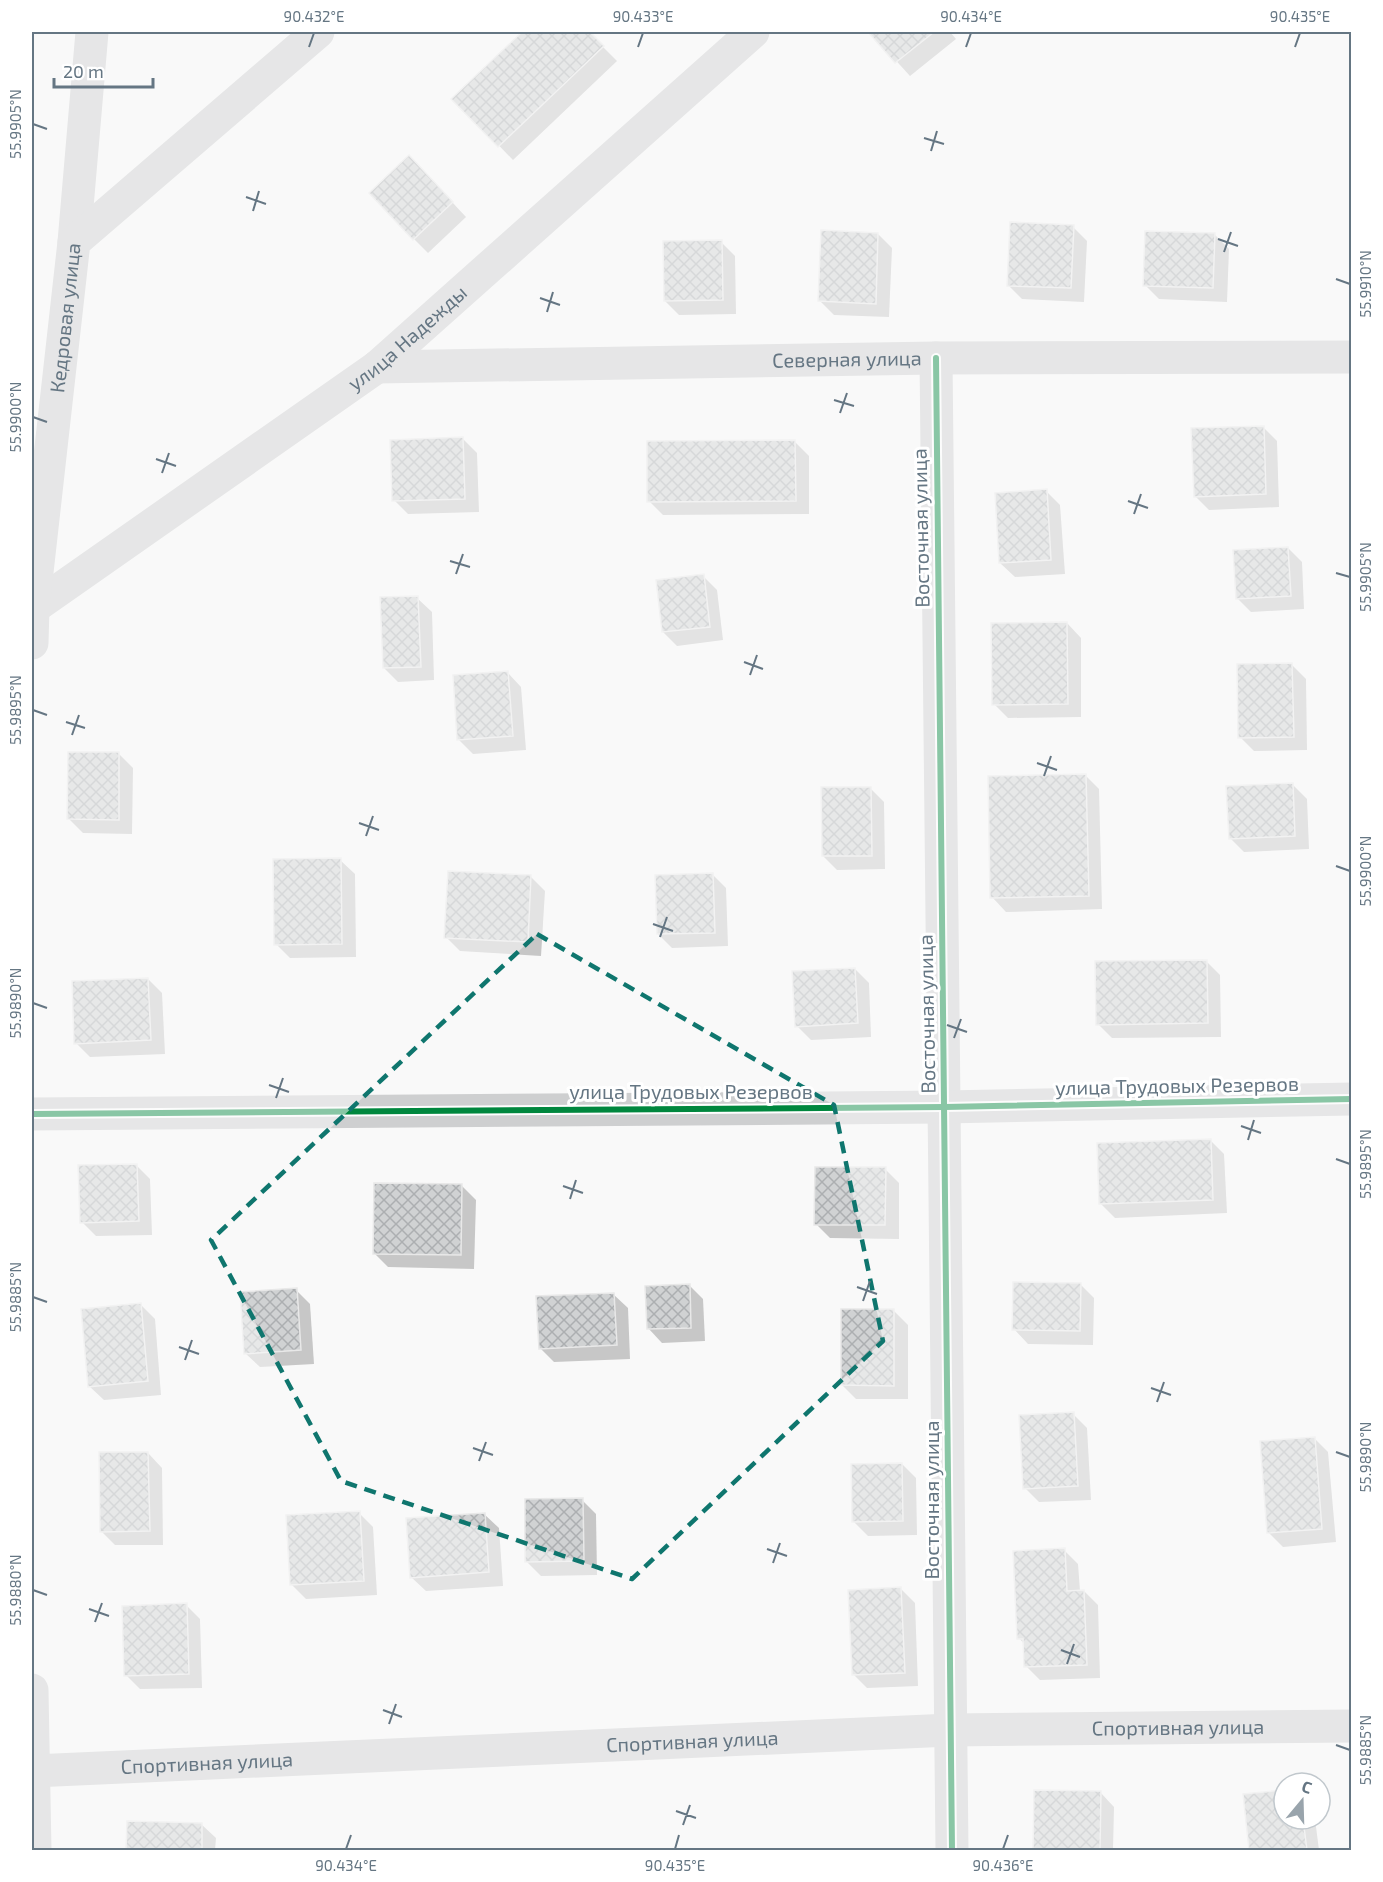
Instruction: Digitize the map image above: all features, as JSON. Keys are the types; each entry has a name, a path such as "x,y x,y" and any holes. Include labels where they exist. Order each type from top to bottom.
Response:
{"street":[{"path":"74,242 92,32"},
{"name":"Кедровая улица","path":"32,643 33,608 74,242 318,32"},
{"name":"улица Надежды","path":"33,608 377,367 753,32"},
{"name":"Северная улица","path":"377,367 936,358 1352,357"},
{"name":"Восточная улица","path":"936,358 952,1851"},
{"name":"улица Трудовых Резервов","path":"32,1114 945,1107 1352,1099"},
{"path":"32,1690 35,1851"},
{"name":"Спортивная улица","path":"33,1771 950,1730 1352,1726"}],"highlighted area":[{"path":"537,934 834,1105 883,1341 632,1579 341,1481 211,1240"}],"building":[{"path":"522,32 590,32 604,46 498,147 451,99"},
{"path":"868,32 934,32 895,63"},
{"path":"409,155 453,202 413,240 369,193"},
{"path":"1010,222 1074,225 1071,288 1007,286"},
{"path":"821,230 878,233 876,304 818,301"},
{"path":"1145,231 1215,233 1213,288 1143,286"},
{"path":"722,240 723,300 664,301 663,241"},
{"path":"1264,426 1266,494 1194,497 1191,428"},
{"path":"463,437 465,499 392,501 390,440"},
{"path":"795,440 796,501 647,502 647,441"},
{"path":"1047,489 1051,560 999,563 995,493"},
{"path":"1288,547 1291,596 1236,599 1233,550"},
{"path":"704,574 710,627 662,632 656,580"},
{"path":"418,596 421,667 383,668 380,597"},
{"path":"1067,622 1068,704 992,705 991,623"},
{"path":"1292,663 1294,737 1238,738 1237,664"},
{"path":"508,671 513,736 457,740 453,675"},
{"path":"68,752 119,752 119,820 67,819"},
{"path":"1086,774 1089,896 990,898 988,776"},
{"path":"1293,783 1295,836 1229,839 1226,786"},
{"path":"821,787 871,787 872,856 822,856"},
{"path":"341,858 342,944 274,945 273,859"},
{"path":"448,871 531,875 528,942 444,938"},
{"path":"713,873 715,933 657,934 655,875"},
{"path":"1207,960 1208,1023 1096,1025 1095,961"},
{"path":"855,968 858,1023 795,1027 792,971"},
{"path":"148,978 151,1040 74,1044 72,981"},
{"path":"1211,1139 1213,1200 1099,1204 1097,1143"},
{"path":"137,1164 139,1221 80,1223 78,1165"},
{"path":"815,1167 886,1167 885,1225 814,1225"},
{"path":"374,1183 462,1184 461,1255 373,1254"},
{"path":"1013,1282 1081,1283 1080,1331 1012,1330"},
{"path":"690,1284 691,1328 647,1329 645,1286"},
{"path":"297,1288 301,1350 244,1354 240,1292"},
{"path":"614,1293 617,1345 539,1349 536,1296"},
{"path":"141,1303 148,1381 88,1387 81,1309"},
{"path":"841,1309 894,1309 894,1386 841,1385"},
{"path":"1074,1412 1078,1486 1023,1489 1019,1415"},
{"path":"1315,1437 1322,1529 1267,1533 1260,1441"},
{"path":"99,1452 148,1452 150,1531 100,1532"},
{"path":"902,1463 903,1521 852,1522 851,1464"},
{"path":"583,1498 584,1561 525,1562 525,1499"},
{"path":"360,1511 364,1581 290,1585 286,1515"},
{"path":"485,1513 489,1572 410,1578 406,1518"},
{"path":"1065,1548 1067,1591 1084,1590 1087,1665 1024,1667 1023,1639 1017,1639 1013,1551"},
{"path":"901,1587 905,1673 852,1675 848,1590"},
{"path":"187,1603 189,1674 124,1676 122,1606"},
{"path":"1034,1790 1101,1791 1100,1850 1033,1850"},
{"path":"1272,1791 1272,1831 1305,1831 1307,1850 1249,1850 1243,1794"},
{"path":"127,1821 202,1823 202,1850 126,1850"}],"cycle path":[{"path":"936,358 952,1850"},
{"path":"32,1114 945,1107 1352,1099"}]}
